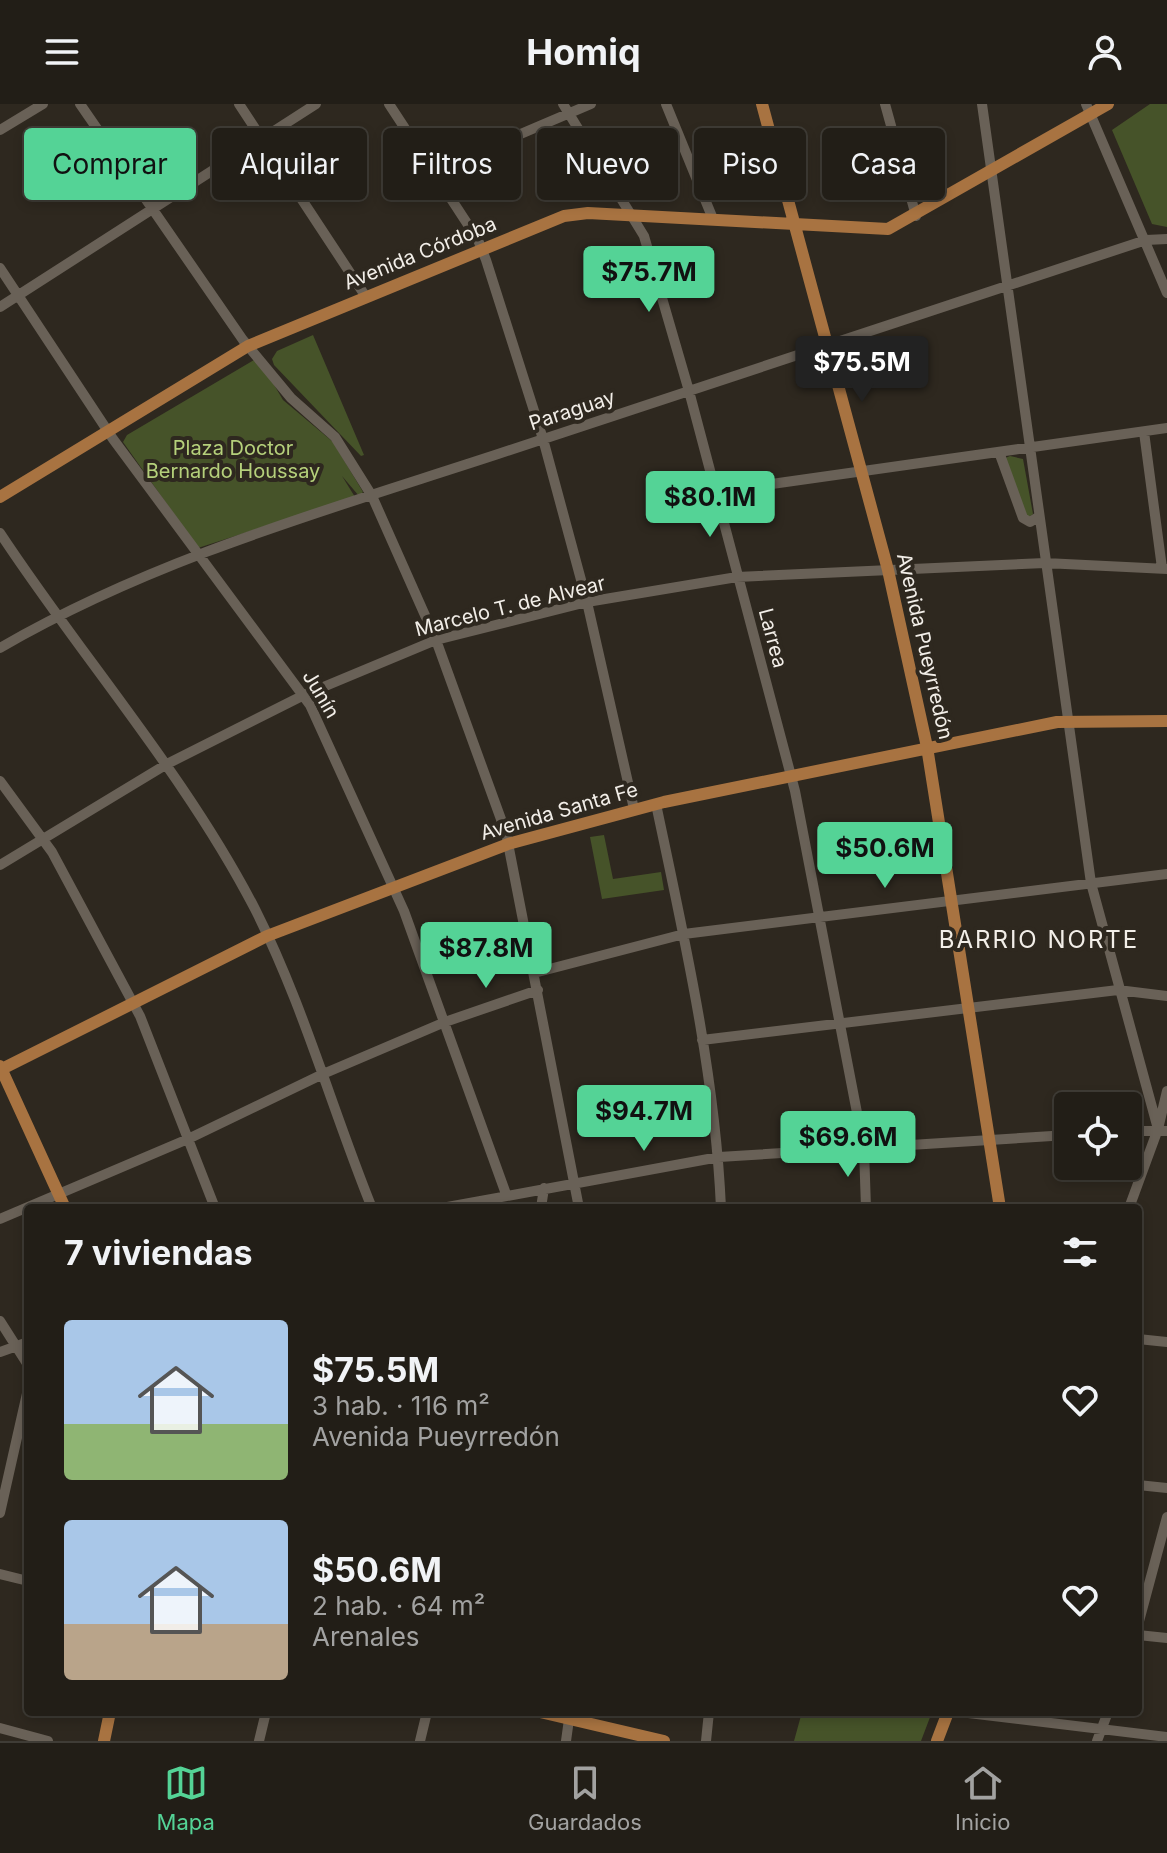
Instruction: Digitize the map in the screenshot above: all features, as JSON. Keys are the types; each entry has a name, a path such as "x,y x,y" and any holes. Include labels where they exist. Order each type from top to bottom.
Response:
{"main road":[{"name":"Avenida Pueyrredón","path":"762,104 888,570 927,747 971,1008 999,1204"},
{"name":"Avenida Córdoba","path":"0,497 248,346 569,215 633,215 882,229 916,216 994,172 1088,110 1108,104"},
{"name":"Avenida Santa Fe","path":"1,1068 267,936 508,844 656,804 1068,720 1167,721"},
{"path":"1,1068 63,1204"},
{"path":"104,1741 109,1716"},
{"path":"569,1716 664,1741"},
{"path":"937,1741 946,1716"}],"street":[{"path":"0,130 43,104"},
{"path":"80,104 248,346 291,398 335,437 372,496 436,640 508,844 578,1204"},
{"path":"239,104 254,128"},
{"path":"278,128 316,104"},
{"path":"389,104 405,128"},
{"path":"521,129 566,108 591,104"},
{"path":"666,104 713,219"},
{"path":"885,104 916,216"},
{"path":"982,104 994,172 1038,517 1091,883 1146,1090 1163,1130"},
{"name":"Larrea","path":"566,108 644,236 689,391 791,776 864,1149 866,1204"},
{"path":"1088,110 1167,293"},
{"path":"0,307 212,171"},
{"path":"302,200 366,297"},
{"path":"452,200 482,250 543,439 587,602 634,809"},
{"name":"Paraguay","path":"0,648 55,616 197,554 1146,240 1167,239"},
{"name":"Junín","path":"0,268 108,431 304,695 394,889 506,1194"},
{"path":"715,492 1167,428"},
{"path":"1144,432 1164,569"},
{"path":"999,452 1023,518 1030,522 1038,517"},
{"path":"0,533 55,616 167,764 253,906 323,1074 371,1204"},
{"name":"Marcelo T. de Alvear","path":"0,865 167,764 304,695 436,640 587,602 737,577 1045,563 1164,569"},
{"path":"0,781 43,838 133,1002 213,1204"},
{"path":"656,804 684,934 702,1040 719,1157 721,1204"},
{"path":"534,973 684,934 1167,874"},
{"path":"32,1204 188,1139 323,1074 445,1022 538,990"},
{"path":"702,1040 1118,990 1167,996"},
{"path":"1146,1090 1157,1098 1167,1092"},
{"path":"1131,1204 1163,1130 1167,1092"},
{"path":"1142,1131 1163,1130"},
{"path":"460,1204 719,1157 1054,1136"},
{"path":"542,1204 544,1188"},
{"path":"0,1219 24,1208"},
{"path":"0,1321 23,1344 0,1352"},
{"path":"1142,1339 1167,1342"},
{"path":"0,1513 24,1407"},
{"path":"1142,1485 1167,1488"},
{"path":"1142,1610 1167,1517"},
{"path":"0,1574 24,1580"},
{"path":"1142,1635 1167,1638"},
{"path":"259,1741 265,1716"},
{"path":"420,1741 426,1716"},
{"path":"566,1741 569,1716"},
{"path":"706,1741 709,1716"},
{"path":"991,1716 1167,1737"},
{"path":"1097,1741 1106,1716"},
{"path":"0,1728 48,1741"}],"green space":[{"path":"1150,104 1167,104 1167,227 1152,224 1112,130"},
{"path":"313,335 364,455 361,456 274,365 272,359 277,351"},
{"name":"Plaza Doctor Bernardo Houssay","path":"254,360 263,366 283,400 333,442 363,492 359,496 342,476 355,497 198,548 123,442 127,435"},
{"path":"1010,456 1023,459 1033,514 1029,517 1026,517 1003,459"},
{"path":"604,835 613,879 661,872 664,890 602,899 590,837"},
{"path":"801,1716 930,1716 921,1741 794,1741"}],"district":[{"name":"BARRIO NORTE","path":"1039,940"}]}
